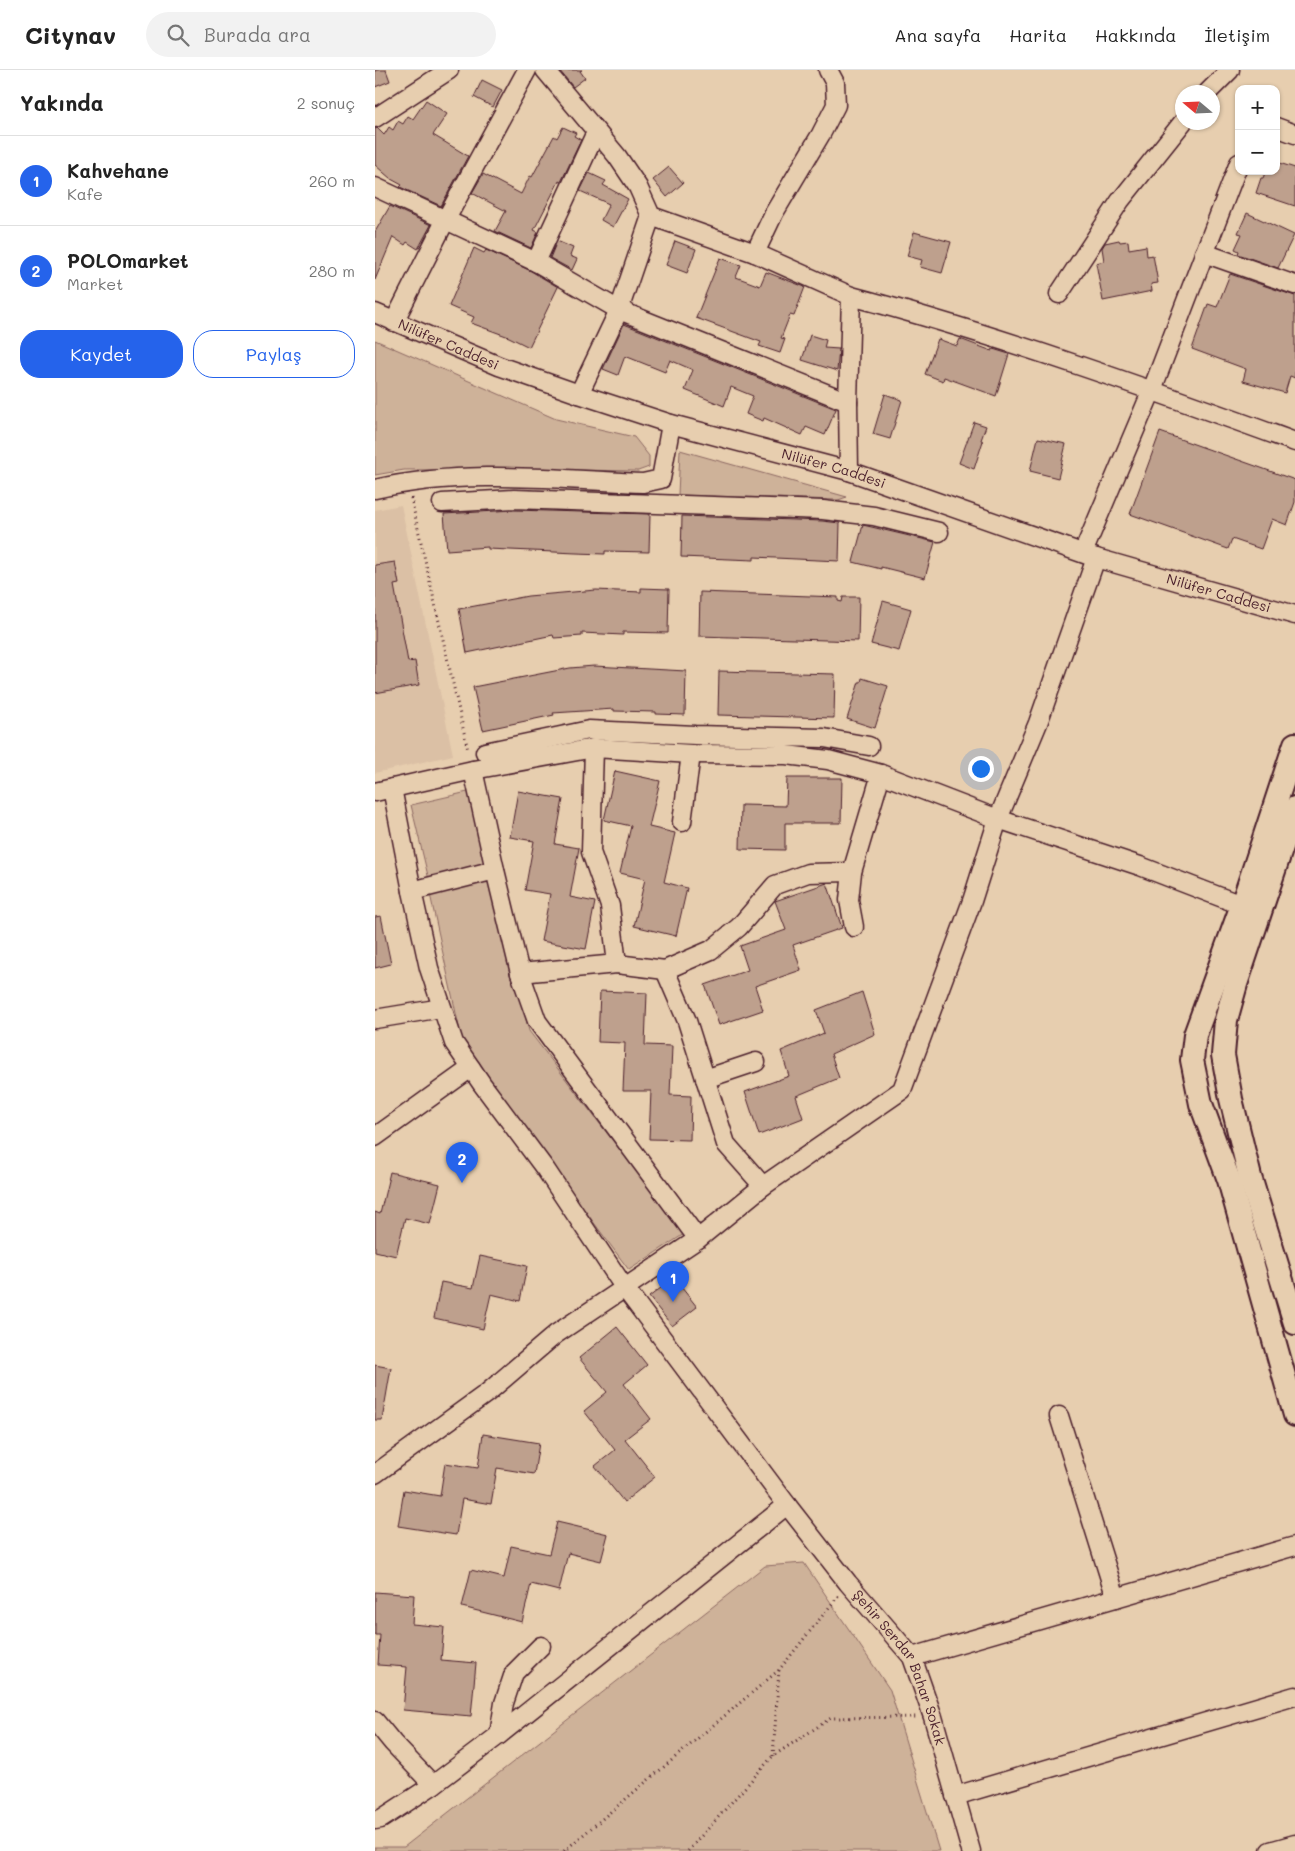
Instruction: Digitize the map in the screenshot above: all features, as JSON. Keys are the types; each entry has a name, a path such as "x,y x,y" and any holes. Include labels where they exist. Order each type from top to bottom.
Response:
{"main road":[{"path":"1295,744 1251,909 1236,984 1226,1020 1223,1055 1231,1099 1250,1177 1295,1322"},
{"path":"1295,808 1195,1035 1192,1060 1201,1104 1229,1180 1295,1415"}],"street":[{"path":"375,118 449,70"},
{"path":"394,322 445,221 527,70"},
{"path":"545,70 617,156 638,187 651,216 619,310 579,394"},
{"path":"755,253 774,213 836,105 835,83 828,70"},
{"path":"1215,85 1229,70"},
{"path":"1280,128 1295,134"},
{"path":"1059,294 1120,201 1177,130"},
{"path":"536,262 596,132"},
{"path":"375,1474 487,1393 556,1334 699,1239 763,1186 903,1090 971,901 998,819 1038,723 1089,555 1235,173"},
{"path":"375,187 536,262 619,310 848,402"},
{"path":"651,216 755,253 851,296 921,314 1152,390 1295,442"},
{"path":"1204,253 1295,285"},
{"path":"849,471 848,402 851,296"},
{"name":"Nilüfer Caddesi","path":"375,313 499,366 579,394 671,424 849,471 1089,555 1295,615"},
{"path":"375,489 407,481 464,478 531,478 643,483 661,479 671,424"},
{"path":"442,503 514,498 823,510 874,516 939,532"},
{"path":"485,752 589,730 824,738 869,746"},
{"path":"594,748 591,852 610,906 617,964"},
{"path":"383,790 473,770 594,748 691,754 786,755 829,760 881,774 998,819 1139,866 1251,909"},
{"path":"682,822 691,754"},
{"path":"473,770 520,973 537,1021 699,1239"},
{"path":"853,927 849,900 852,872 881,774"},
{"name":"Şehir Serdar Bahar Sokak","path":"383,790 412,892 429,968 454,1043 546,1170 624,1288 787,1505 848,1583 912,1657 933,1717 971,1851"},
{"path":"412,892 495,870"},
{"path":"520,973 617,964 665,970 711,950 739,927 775,885 808,873 852,872"},
{"path":"665,970 687,1021 726,1144 763,1186"},
{"path":"375,1019 442,1008"},
{"path":"705,1078 756,1062"},
{"path":"375,1137 471,1068"},
{"path":"1059,1416 1115,1598"},
{"path":"375,1820 381,1819 433,1786 787,1505"},
{"path":"912,1657 1295,1546"},
{"path":"499,1735 504,1702 514,1673 541,1646"},
{"path":"955,1796 1295,1696"},
{"path":"375,1721 433,1786"},
{"path":"1270,1851 1295,1844"}],"path":[{"path":"407,481 473,770"},
{"path":"563,1851 779,1670 848,1583"},
{"path":"773,1756 779,1670"},
{"path":"688,1851 773,1756 831,1718 933,1717"}],"shaded area":[{"path":"375,340 556,419 634,437 649,456 649,467 638,471 404,470 375,475"},
{"path":"680,450 847,497 838,500 678,495"},
{"path":"401,505 453,755 375,773 375,510"},
{"path":"472,791 489,865 429,880 411,805"},
{"path":"491,879 529,1031 684,1234 629,1270 479,1068 461,1036 430,894"},
{"path":"804,1563 890,1690 939,1851 375,1851 375,1847 404,1847 765,1566"}],"building":[{"path":"375,70 386,70 390,81 375,87"},
{"path":"559,70 582,70 580,71 585,78 573,87"},
{"path":"482,80 502,90 493,107 474,97"},
{"path":"426,100 447,114 433,135 468,156 441,206 400,187 402,185 391,179 375,165 375,129 377,128 384,135 389,127 393,130 398,121 403,124 408,116 413,119"},
{"path":"563,127 576,133 574,136 581,140 561,182 559,181 534,230 538,232 531,248 495,231 506,211 472,193 483,174 521,194 554,136 557,138"},
{"path":"1280,163 1295,168 1295,206 1256,193 1261,178 1264,175 1280,175"},
{"path":"669,167 683,183 667,197 653,180"},
{"path":"589,173 606,181 603,185 628,199 613,227 601,220 609,204 580,191"},
{"path":"390,206 431,225 418,249 407,242 405,245 393,237 375,280 375,232"},
{"path":"1247,213 1294,235 1278,268 1238,254 1239,251 1235,249 1242,234 1238,233"},
{"path":"914,232 951,242 942,273 920,267 922,260 907,256"},
{"path":"1119,240 1120,242 1128,241 1129,249 1146,246 1147,256 1153,255 1158,283 1151,284 1152,291 1103,301 1096,263 1104,261 1102,248 1105,243"},
{"path":"557,241 573,248 570,256 577,259 572,270 550,258"},
{"path":"675,241 696,249 687,273 666,265"},
{"path":"474,248 484,253 486,250 531,271 558,287 529,347 509,337 471,323 474,317 449,306"},
{"path":"720,258 741,265 736,277 760,286 766,272 805,287 794,316 790,315 781,338 785,339 780,353 759,346 761,342 696,318"},
{"path":"1230,274 1295,296 1295,378 1290,376 1285,393 1243,381 1246,369 1192,349 1208,304 1217,307"},
{"path":"624,324 836,409 825,435 806,427 802,435 764,418 763,421 746,414 753,396 731,387 724,406 685,390 693,370 670,360 665,372 625,356 618,375 603,369"},
{"path":"810,335 826,340 824,348 839,349 837,371 802,360"},
{"path":"938,339 957,346 960,339 992,351 993,349 1009,354 996,396 944,377 943,381 925,374"},
{"path":"885,394 902,400 890,439 873,434"},
{"path":"974,422 986,426 974,469 959,463"},
{"path":"1160,432 1295,480 1295,502 1287,525 1272,519 1261,549 1232,539 1228,549 1130,514"},
{"path":"1038,438 1066,444 1058,478 1030,471"},
{"path":"514,510 650,514 649,552 605,551 605,554 488,549 488,547 447,550 444,514"},
{"path":"682,516 840,523 839,561 754,557 754,560 681,557"},
{"path":"863,525 935,542 925,578 853,562"},
{"path":"395,562 399,584 394,585 408,662 415,661 419,685 375,693 375,565"},
{"path":"641,588 669,589 668,633 623,632 623,635 582,633 582,636 554,638 553,635 467,653 459,609 528,596 596,590 641,592"},
{"path":"700,592 838,597 838,601 842,602 843,597 859,597 858,641 699,636"},
{"path":"883,601 911,609 899,651 871,644"},
{"path":"594,666 686,671 685,715 614,711 614,709 553,713 554,715 483,730 473,687 570,668"},
{"path":"719,671 835,674 834,718 718,715"},
{"path":"862,678 888,686 875,728 847,719"},
{"path":"615,771 660,781 649,827 675,833 664,882 687,888 676,936 634,926 645,879 620,873 631,826 604,820"},
{"path":"787,778 842,778 841,823 785,823 785,850 740,849 741,805 786,806"},
{"path":"518,791 563,799 555,844 579,848 570,897 595,902 586,949 541,941 550,894 525,890 534,841 510,837"},
{"path":"827,883 842,928 793,945 801,970 755,986 763,1010 719,1025 705,985 748,970 740,946 786,930 775,901"},
{"path":"381,916 391,964 375,968 375,917"},
{"path":"600,991 647,993 645,1045 672,1046 670,1095 691,1096 690,1140 649,1139 651,1091 623,1091 625,1043 598,1042"},
{"path":"862,992 875,1034 831,1054 839,1078 796,1096 803,1118 759,1135 745,1092 789,1076 781,1051 824,1033 816,1010"},
{"path":"390,1172 440,1184 430,1224 405,1218 396,1256 375,1251 375,1212 380,1214"},
{"path":"480,1256 527,1266 520,1301 491,1294 483,1329 434,1318 441,1282 473,1288"},
{"path":"674,1278 697,1307 672,1326 649,1297"},
{"path":"617,1327 647,1365 624,1384 651,1419 625,1439 655,1477 624,1502 595,1466 615,1450 584,1411 607,1392 579,1358"},
{"path":"375,1365 391,1368 382,1420 375,1420"},
{"path":"483,1434 539,1443 534,1474 497,1468 491,1504 462,1499 456,1535 398,1526 404,1490 440,1496 445,1463 478,1468"},
{"path":"557,1522 608,1534 601,1561 568,1553 559,1591 531,1584 522,1622 462,1607 471,1570 504,1578 511,1546 549,1554"},
{"path":"375,1592 414,1595 412,1624 444,1627 441,1660 476,1663 471,1716 403,1710 407,1667 378,1665 380,1635 375,1635"}],"place":[{"name":"POLOmarket","path":"462,1183"},
{"name":"Kahvehane","path":"673,1302"}]}
